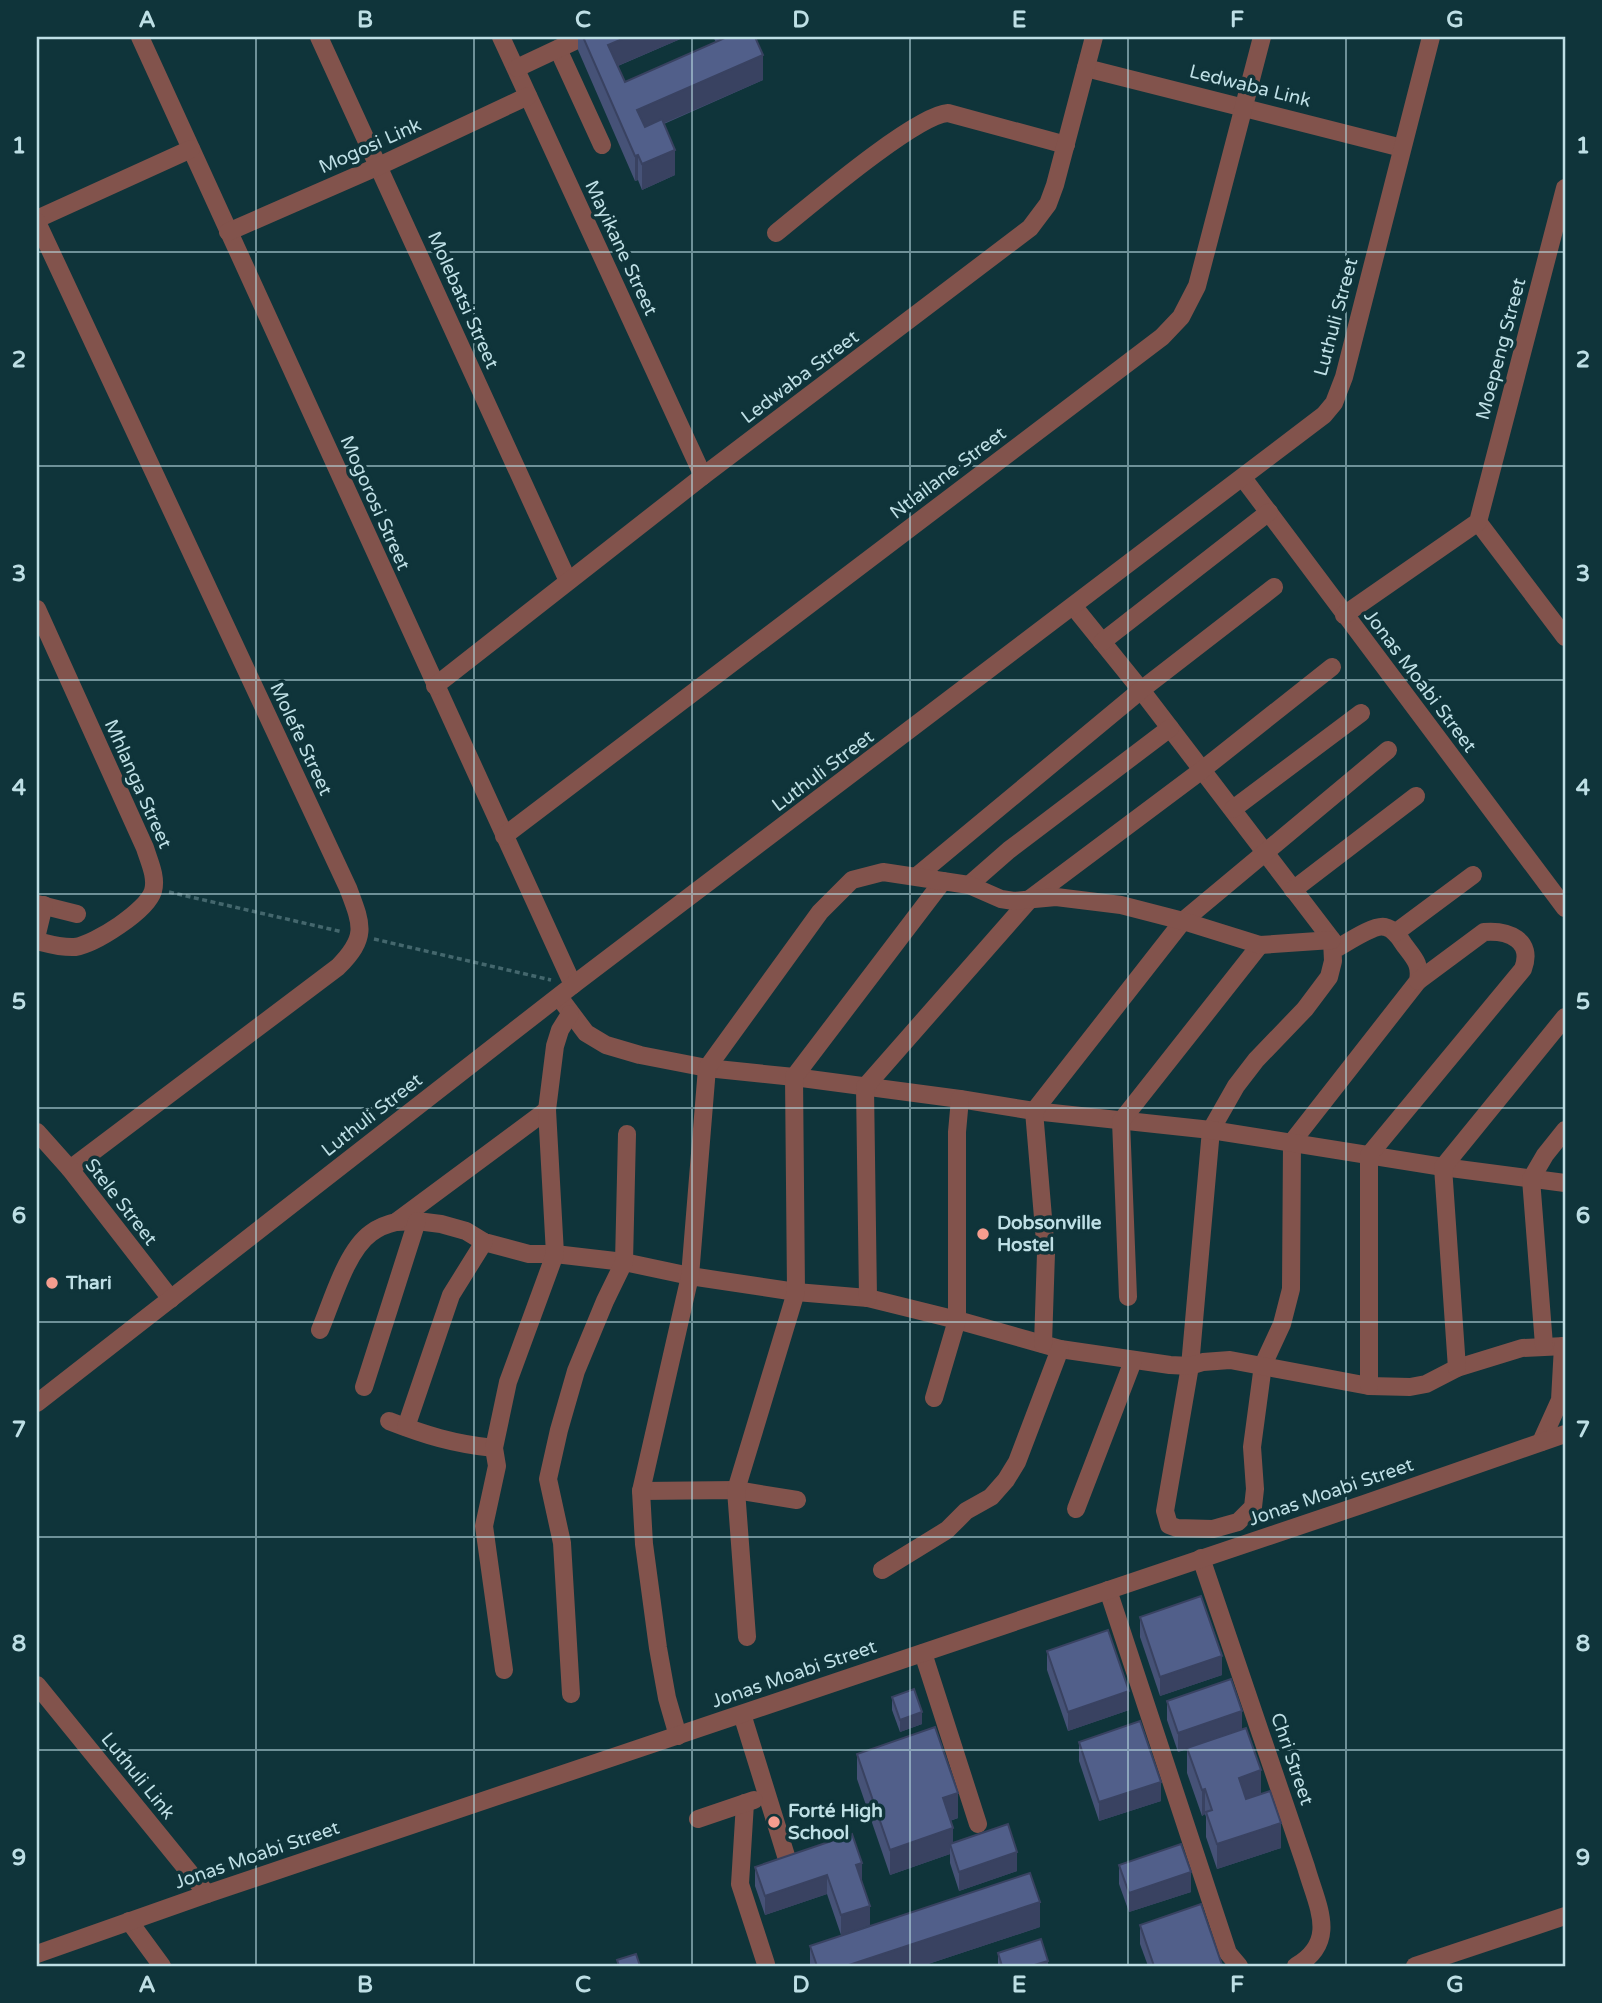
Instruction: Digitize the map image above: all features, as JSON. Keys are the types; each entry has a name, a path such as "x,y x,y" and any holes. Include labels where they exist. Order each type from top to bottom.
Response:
{"street":[{"name":"Mogorosi Street","path":"140,37 573,985"},
{"name":"Molebatsi Street","path":"319,37 568,582"},
{"name":"Mayikane Street","path":"502,37 703,476"},
{"path":"517,68 583,37"},
{"name":"Ledwaba Street","path":"435,686 703,476 1030,228 1048,204 1094,37"},
{"name":"Ntlailane Street","path":"504,836 1162,337 1181,317 1197,286 1262,37"},
{"name":"Luthuli Street","path":"37,1403 573,985 1309,428 1334,403 1343,377 1431,37"},
{"path":"558,49 602,145"},
{"name":"Ledwaba Link","path":"1086,68 1402,148"},
{"name":"Mogosi Link","path":"228,232 379,166 528,96"},
{"path":"776,233 906,133 941,114 948,113 1066,145"},
{"path":"37,221 191,149"},
{"name":"Moepeng Street","path":"1478,522 1565,188"},
{"name":"Molefe Street","path":"37,221 348,888 358,913 360,929 358,944 338,967 70,1170"},
{"name":"Jonas Moabi Street","path":"1243,478 1565,908"},
{"path":"1102,642 1269,512"},
{"path":"1344,615 1478,522 1565,637"},
{"path":"917,876 1141,690 1274,587"},
{"path":"1074,607 1266,852 1333,945 1329,977 1305,1009 1256,1060 1236,1086 1211,1130 1190,1366 1165,1511 1169,1525 1177,1528 1213,1529 1238,1522 1253,1507 1255,1489 1252,1447 1263,1365 1282,1324 1291,1289 1292,1142 1418,981 1484,932 1508,934 1518,939 1524,948 1526,961 1523,969 1368,1155 1369,1386"},
{"name":"Mhlanga Street","path":"37,609 145,848 154,889 149,900 138,912 83,945 71,947 37,941"},
{"path":"868,1298 865,1087 1031,898 1202,770 1332,667"},
{"path":"1233,809 1361,713"},
{"path":"969,886 1019,842 1170,727"},
{"path":"882,1570 947,1530 966,1511 991,1497 1017,1462 1051,1347 1034,1111 1183,921 1388,750"},
{"path":"1293,890 1416,796"},
{"path":"678,1736 657,1648 640,1491 690,1276 707,1068 820,912 839,890 852,880 866,875 883,872 917,876 969,886 1001,899 1014,901 1031,898 1077,898 1121,905 1260,945 1333,945 1381,926 1388,927 1419,966 1418,981"},
{"path":"1395,933 1473,875"},
{"path":"747,1637 736,1490 796,1293 794,1077 943,881"},
{"path":"37,934 41,905 77,914"},
{"path":"1128,1297 1121,1121 1260,945"},
{"path":"559,996 586,1033 606,1045 639,1055 707,1068 794,1077 1034,1111 1211,1130 1443,1167 1565,1183"},
{"path":"503,1670 484,1526 496,1466 494,1448 508,1382 555,1254 547,1110 555,1046 560,1030 570,1014"},
{"path":"1457,1368 1443,1167 1565,1017"},
{"path":"934,1398 957,1320 957,1132 960,1099"},
{"path":"320,1330 358,1246 376,1230 396,1222 547,1110"},
{"path":"1544,1345 1531,1179 1545,1155 1565,1130"},
{"name":"Stele Street","path":"37,1132 171,1299"},
{"path":"571,1694 562,1543 548,1479 576,1371 624,1262 627,1134"},
{"path":"364,1387 417,1221"},
{"path":"396,1222 441,1224 466,1231 484,1242 529,1254 555,1254 624,1262 796,1293 868,1298 1051,1347 1133,1361 1190,1366 1214,1360 1263,1365 1369,1386 1418,1386 1457,1368 1522,1348 1564,1346 1560,1400 1541,1442"},
{"path":"406,1427 450,1295 484,1242"},
{"path":"1076,1509 1133,1361"},
{"path":"389,1420 457,1444 494,1448"},
{"name":"Jonas Moabi Street","path":"37,1954 1565,1434"},
{"path":"640,1491 736,1490 797,1500"},
{"name":"Chri Street","path":"1201,1558 1321,1917 1322,1940 1309,1959 1296,1966"},
{"path":"1108,1590 1228,1953 1239,1966"},
{"path":"923,1653 978,1824"},
{"name":"Luthuli Link","path":"37,1685 207,1894"},
{"path":"742,1714 787,1859"},
{"path":"698,1819 767,1796"},
{"path":"745,1803 740,1884 766,1964"},
{"path":"1415,1966 1565,1916"},
{"path":"129,1921 162,1966"}],"building":[{"path":"583,37 627,37 608,45 625,82 724,37 755,37 763,55 637,110 645,127 662,119 675,150 642,164 638,155 635,156"},
{"path":"1201,1596 1222,1656 1160,1677 1140,1617"},
{"path":"1108,1630 1129,1691 1068,1712 1047,1651"},
{"path":"1231,1679 1242,1711 1178,1733 1167,1701"},
{"path":"914,1689 922,1712 900,1720 892,1697"},
{"path":"1140,1721 1161,1782 1099,1802 1079,1742"},
{"path":"935,1727 958,1793 943,1798 953,1828 890,1850 857,1754"},
{"path":"1246,1728 1261,1770 1239,1778 1246,1799 1270,1791 1281,1823 1217,1844 1206,1812 1212,1810 1187,1748"},
{"path":"1008,1824 1017,1852 959,1872 950,1844"},
{"path":"852,1834 862,1863 856,1865 870,1906 841,1915 827,1875 765,1896 755,1867"},
{"path":"1181,1844 1191,1872 1129,1893 1119,1865"},
{"path":"1030,1873 1040,1902 846,1966 817,1966 810,1946"},
{"path":"1201,1904 1222,1965 1154,1966 1140,1925"},
{"path":"1041,1939 1048,1961 1031,1966 1002,1966 998,1953"},
{"path":"636,1954 640,1966 619,1966 617,1960"}],"place":[{"name":"Dobsonville Hostel","path":"983,1234"},
{"name":"Thari","path":"52,1283"},
{"name":"Forté High School","path":"774,1822"}]}
